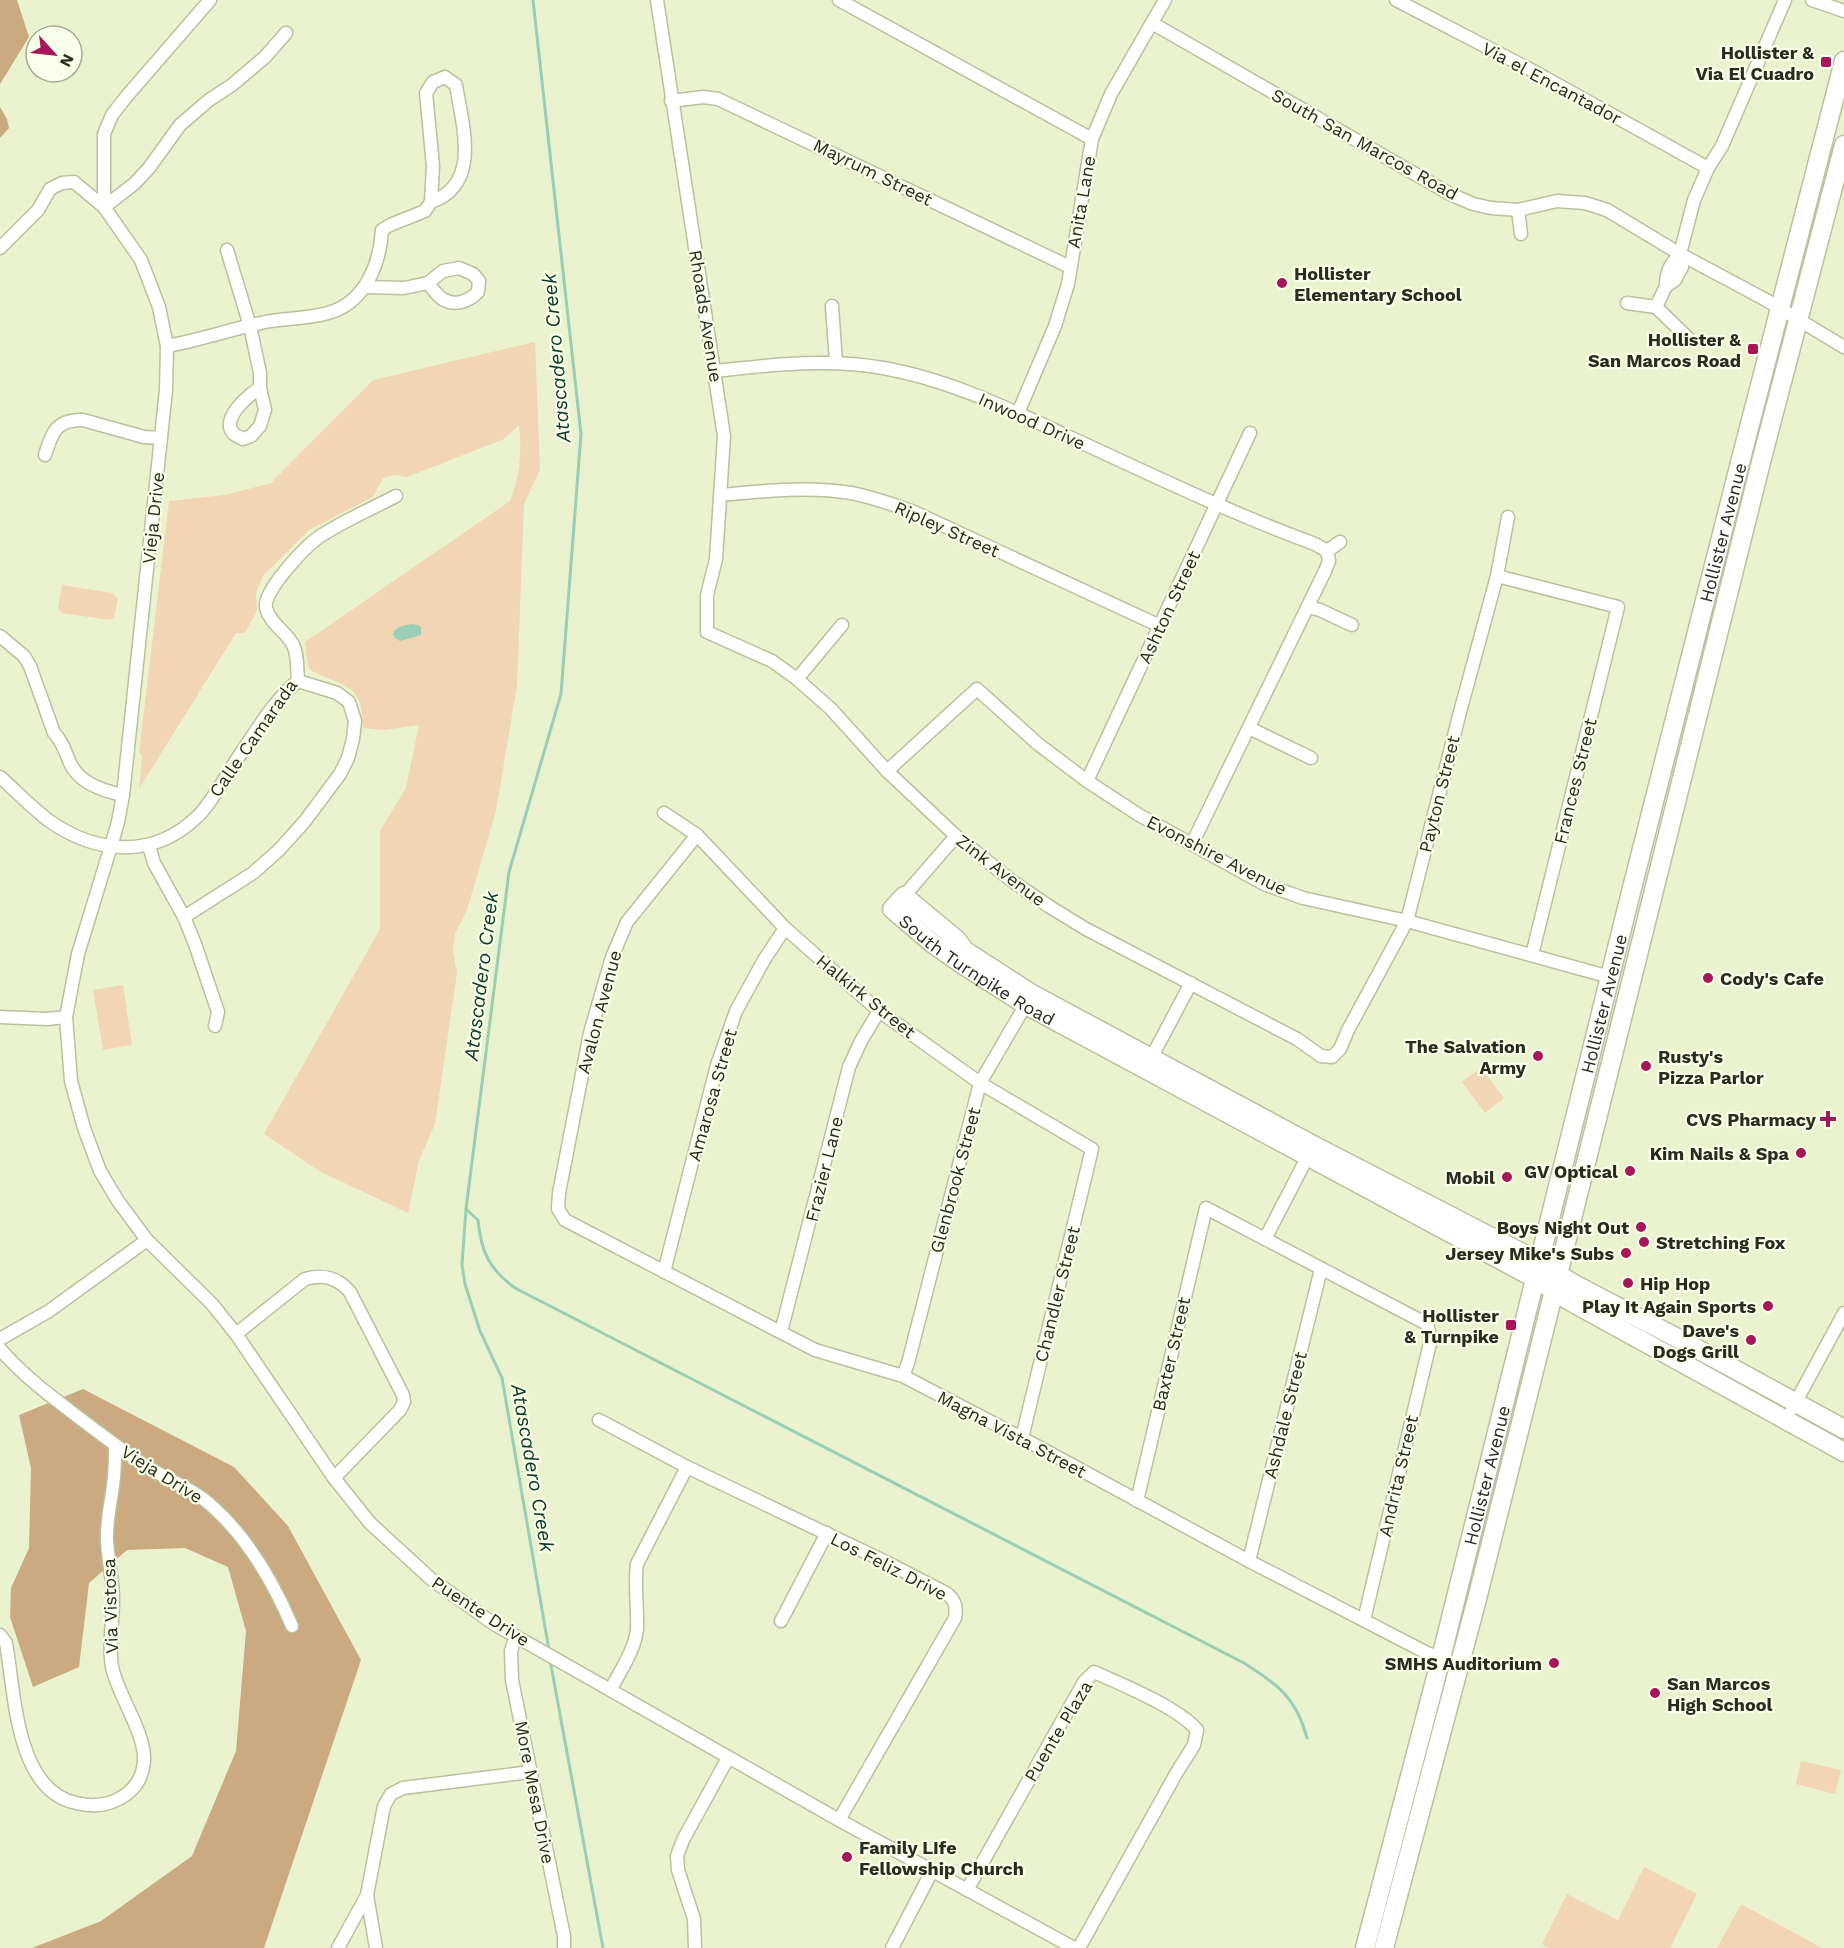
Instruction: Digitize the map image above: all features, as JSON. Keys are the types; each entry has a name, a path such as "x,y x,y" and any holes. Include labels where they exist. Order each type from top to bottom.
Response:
{"main road":[{"name":"Hollister Avenue","path":"1365,1948 1441,1658 1610,977 1844,61"},
{"name":"Hollister Avenue","path":"1384,1948 1460,1662 1647,915 1844,145"},
{"name":"South Turnpike Road","path":"904,896 892,909 933,944 963,965 1538,1271 1786,1420 1844,1452"},
{"name":"South Turnpike Road","path":"1556,1283 1844,1429"}],"street":[{"path":"104,207 104,134 112,115 210,0"},
{"name":"Rhoads Avenue","path":"657,0 724,436 716,559 707,595 706,632"},
{"path":"839,0 1092,139"},
{"name":"Anita Lane","path":"1018,413 1055,326 1068,284 1092,139 1111,94 1165,0"},
{"name":"Via el Encantador","path":"1396,0 1533,71 1708,168"},
{"path":"1656,308 1666,286 1666,275 1672,261 1680,254 1694,200 1708,168 1722,146 1785,0"},
{"path":"1812,0 1844,11"},
{"name":"South San Marcos Road","path":"1152,22 1450,194 1473,204 1518,210 1557,201 1585,203 1607,210 1680,254 1781,309 1844,348"},
{"path":"104,207 134,184 149,168 180,125 208,100 232,85 265,57 286,33"},
{"path":"167,346 266,322 327,314 351,302 365,287 375,267 382,231 390,225 425,211 431,202 433,166 426,93 433,82 445,77 456,85 465,146 464,169 459,183 443,198 431,202"},
{"name":"Mayrum Street","path":"671,101 703,97 718,99 1070,267"},
{"name":"Vieja Drive","path":"0,248 38,210 50,189 62,183 74,182 104,207 141,260 159,307 167,346 166,390 123,795 118,822 78,954 66,1017 71,1081"},
{"path":"1518,210 1521,234"},
{"path":"226,250 250,326 260,373 260,388"},
{"path":"365,287 404,288 428,283"},
{"path":"1627,303 1656,308 1688,338"},
{"path":"832,306 836,362"},
{"name":"Inwood Drive","path":"715,371 836,362 883,368 937,381 1018,413 1217,505 1315,544 1328,552"},
{"path":"45,455 54,431 62,423 75,420 161,438"},
{"name":"Ashton Street","path":"1087,781 1250,433"},
{"name":"Ripley Street","path":"721,495 789,489 825,490 888,503 914,512 1160,626"},
{"name":"Calle Camarada","path":"149,846 186,827 200,814 287,690 298,681 295,648 290,639 270,619 265,607 266,598 274,584 318,538 396,496"},
{"name":"Payton Street","path":"1332,1057 1340,1049 1407,921 1497,576 1508,517"},
{"path":"1192,844 1325,571 1328,552 1340,542"},
{"name":"Frances Street","path":"1497,576 1618,607 1532,955"},
{"path":"1308,607 1352,625"},
{"path":"797,679 842,625"},
{"name":"Zink Avenue","path":"706,632 772,661 797,679 831,709 888,771 956,836 1050,907 1086,929 1297,1039 1321,1056 1332,1057"},
{"path":"0,636 24,656 30,666 54,733 61,740 75,772 93,786 123,795"},
{"path":"184,917 253,873 279,850 306,822 340,774 348,758 355,721 349,702 337,693 298,681"},
{"name":"Evonshire Avenue","path":"888,771 976,684 1038,744 1087,781 1139,815 1264,884 1303,898 1407,921 1610,977"},
{"path":"1249,728 1311,758"},
{"path":"0,777 47,819 71,834 94,843 111,846 126,848 149,846 154,863 184,917 218,1012 215,1026"},
{"name":"Halkirk Street","path":"664,813 697,835 785,928 879,1011 980,1083 1092,1149"},
{"name":"Avalon Avenue","path":"560,1214 559,1193 590,1033 612,957 627,922 697,835"},
{"path":"904,896 956,836"},
{"name":"Amarosa Street","path":"664,1272 717,1065 736,1011 764,960 785,928"},
{"path":"1148,1064 1191,983"},
{"name":"Glenbrook Street","path":"903,1376 980,1083 1029,1000"},
{"name":"Frazier Lane","path":"781,1332 849,1067 879,1011"},
{"path":"0,1017 47,1019 66,1017"},
{"name":"Puente Drive","path":"71,1081 84,1128 100,1171 118,1202 147,1240 212,1304 236,1334 334,1478 370,1523 431,1579 460,1602 516,1636 728,1758 1074,1948"},
{"name":"Chandler Street","path":"1022,1438 1092,1149"},
{"path":"1310,1151 1265,1239 1321,1269"},
{"name":"Baxter Street","path":"1137,1501 1206,1208 1265,1239"},
{"name":"Magna Vista Street","path":"560,1214 565,1220 815,1350 903,1376 1364,1620 1441,1658 1460,1662"},
{"path":"0,1339 49,1311 147,1240"},
{"name":"Andrita Street","path":"1321,1269 1427,1324 1431,1340 1364,1620"},
{"name":"Ashdale Street","path":"1249,1560 1321,1269"},
{"path":"236,1334 305,1279 316,1276 331,1277 342,1283 350,1292 404,1395 404,1402 400,1410 334,1478"},
{"path":"1786,1420 1844,1313"},
{"name":"Vieja Drive","path":"0,1349 12,1363 52,1398 115,1446 214,1507 234,1527 279,1595 292,1626"},
{"name":"Los Feliz Drive","path":"598,1420 687,1467 827,1533 954,1599 955,1618 839,1820"},
{"name":"Via Vistosa","path":"0,1635 6,1643 19,1727 31,1763 45,1786 66,1801 99,1805 112,1802 135,1788 142,1774 144,1760 141,1743 113,1669 111,1655 113,1598 107,1539 115,1446"},
{"path":"611,1689 632,1649 637,1631 635,1579 637,1564 687,1467"},
{"path":"781,1621 827,1533"},
{"path":"956,1608 969,1603"},
{"name":"More Mesa Drive","path":"516,1636 511,1651 512,1680 564,1935 564,1948"},
{"name":"Puente Plaza","path":"967,1890 1092,1668 1200,1728 1194,1745 1079,1948"},
{"path":"695,1948 694,1920 678,1870 677,1856 728,1758"},
{"path":"338,1948 367,1894 384,1806 391,1794 403,1788 530,1772"},
{"path":"892,1948 932,1871"},
{"path":"367,1894 376,1948"}],"shaded area":[{"path":"0,0 17,0 25,24 24,45 0,84"},
{"path":"0,107 9,128 0,138"},
{"path":"535,342 540,470 524,504 517,686 496,811 467,910 455,934 453,952 457,973 435,1124 419,1160 408,1213 319,1171 264,1134 380,929 380,831 406,788 419,725 384,730 363,728 360,702 356,694 343,684 312,671 308,667 305,642 510,501 519,464 519,425 504,439 407,477 394,475 383,478 373,497 309,530 263,576 256,593 257,611 245,633 236,633 139,789 142,756 139,753 169,501 225,495 271,483 373,380"},
{"path":"62,585 113,593 118,599 114,618 110,620 62,613 58,609"},
{"path":"413,624 421,628 421,635 400,641 395,638 393,634 396,629"},
{"path":"123,985 132,1045 103,1050 93,990"},
{"path":"1481,1068 1504,1098 1485,1113 1462,1082"},
{"path":"83,1389 234,1467 288,1526 361,1660 264,1948 32,1948 101,1921 192,1856 236,1751 246,1631 228,1567 185,1548 127,1550 89,1583 79,1667 33,1687 10,1617 11,1588 29,1548 31,1468 19,1415"},
{"path":"1801,1761 1841,1770 1835,1794 1796,1784"},
{"path":"1644,1867 1697,1894 1670,1948 1549,1948 1542,1944 1567,1894 1618,1920"},
{"path":"1741,1904 1822,1948 1717,1948"}],"waterway":[{"name":"Atascadero Creek","path":"533,0 581,434 561,694 509,872 466,1209 462,1265 465,1284 480,1331 502,1378 549,1650"},
{"path":"466,1209 478,1220 481,1241 488,1259 499,1274 515,1288 1244,1663 1284,1693 1297,1712 1307,1738"},
{"name":"Atascadero Creek","path":"550,1660 603,1948"}],"place":[{"name":"Hollister & Via El Cuadro","path":"1826,62"},
{"name":"Hollister Elementary School","path":"1282,283"},
{"name":"Hollister & San Marcos Road","path":"1753,349"},
{"name":"Cody's Cafe","path":"1708,978"},
{"name":"The Salvation Army","path":"1538,1056"},
{"name":"Rusty's Pizza Parlor","path":"1646,1066"},
{"name":"CVS Pharmacy","path":"1828,1119"},
{"name":"Kim Nails & Spa","path":"1801,1153"},
{"name":"GV Optical","path":"1630,1171"},
{"name":"Mobil","path":"1507,1177"},
{"name":"Boys Night Out","path":"1641,1227"},
{"name":"Stretching Fox","path":"1644,1242"},
{"name":"Jersey Mike's Subs","path":"1626,1253"},
{"name":"Hip Hop","path":"1628,1283"},
{"name":"Play It Again Sports","path":"1768,1306"},
{"name":"Hollister & Turnpike","path":"1511,1325"},
{"name":"Dave's Dogs Grill","path":"1751,1340"},
{"name":"SMHS Auditorium","path":"1554,1663"},
{"name":"San Marcos High School","path":"1655,1693"},
{"name":"Family LIfe Fellowship Church","path":"847,1857"}]}
